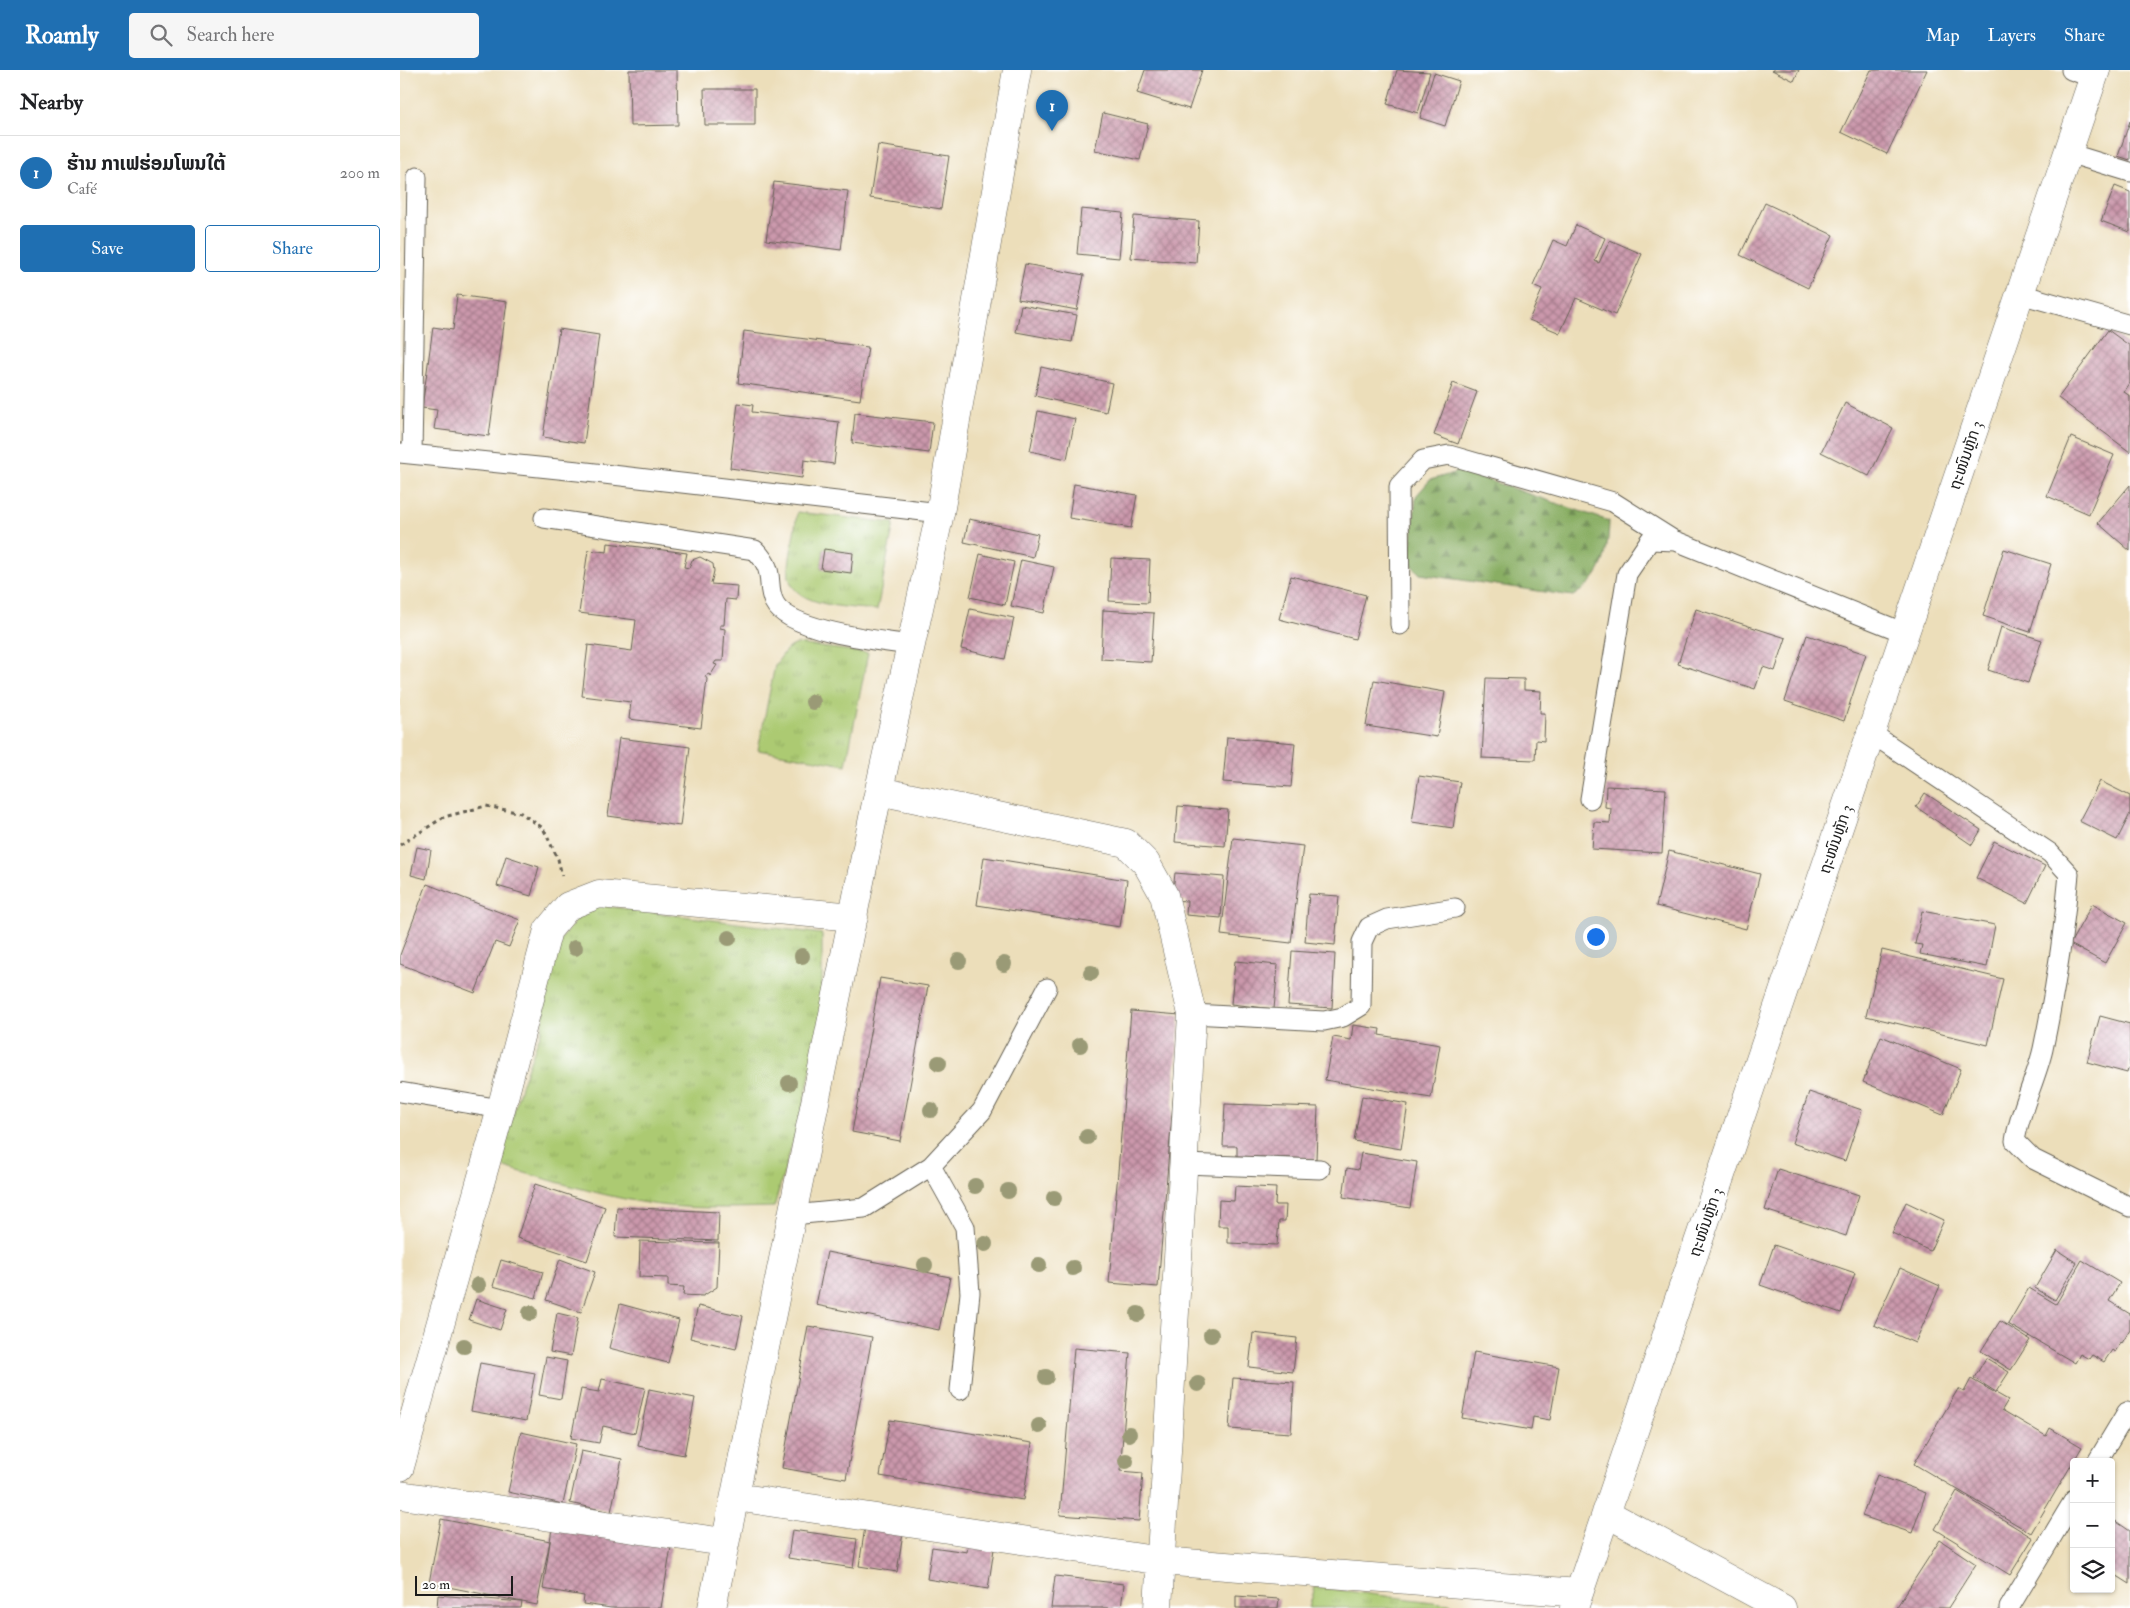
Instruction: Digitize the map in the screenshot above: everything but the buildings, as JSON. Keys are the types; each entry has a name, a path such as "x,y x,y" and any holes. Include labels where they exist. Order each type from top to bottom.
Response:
{"street":[{"path":"712,1608 879,791 940,513 1018,70"},
{"name":"ຖະໜົນຫຼັກ 3","path":"1577,1600 2068,153 2087,73"},
{"path":"879,791 1126,843 1146,863 1164,895 1192,1014 1158,1608"},
{"path":"400,1467 501,1109 548,930 568,906 599,894 854,917"},
{"path":"400,1495 724,1542"},
{"path":"736,1497 1161,1561 1577,1600"},
{"path":"1606,1513 1782,1608"}],"lane":[{"path":"2068,153 2130,172"},
{"path":"417,177 406,453 940,513"},
{"path":"2020,294 2130,324"},
{"path":"1400,625 1399,486 1423,460 1449,455 1613,502 1676,541 1905,633"},
{"path":"544,518 755,550 763,558 770,574 773,601 780,612 786,616 798,623 871,640 911,646"},
{"path":"1590,799 1627,574 1650,540 1676,541"},
{"path":"1871,733 2050,853 2069,874 2066,910 2042,1050 2018,1120 2016,1141 2033,1159 2130,1207"},
{"path":"1192,1014 1324,1021 1344,1017 1361,1006 1362,942 1369,926 1387,919 1454,908"},
{"path":"793,1215 864,1208 931,1166 982,1110 1047,988"},
{"path":"400,1092 501,1109"},
{"path":"1184,1164 1320,1169"},
{"path":"931,1166 965,1227 970,1292 960,1390"},
{"path":"2099,1458 2127,1412"},
{"path":"2009,1608 2072,1503"}],"path":[{"path":"400,845 444,817 486,806 521,813 543,828 558,859 568,906"}],"green space":[{"path":"1461,471 1609,521 1605,555 1602,564 1591,581 1573,596 1420,574 1410,564 1416,496 1430,480"},
{"path":"797,512 894,523 877,610 826,604 801,595 793,587 789,572","holes":["824,549 853,553 851,573 821,569"]},
{"path":"797,644 868,653 846,765 758,750 775,665 787,649"},
{"path":"597,905 822,934 822,1017 804,1103 774,1207 707,1208 656,1205 586,1190 498,1165 522,1083 542,1029 547,987 560,940 582,913"},
{"path":"1315,1587 1449,1604 1462,1608 1309,1608"}],"place":[{"name":"ຮ້ານ ກາເຟຮ່ອມໂພນໃຕ້","path":"1052,131"}]}
